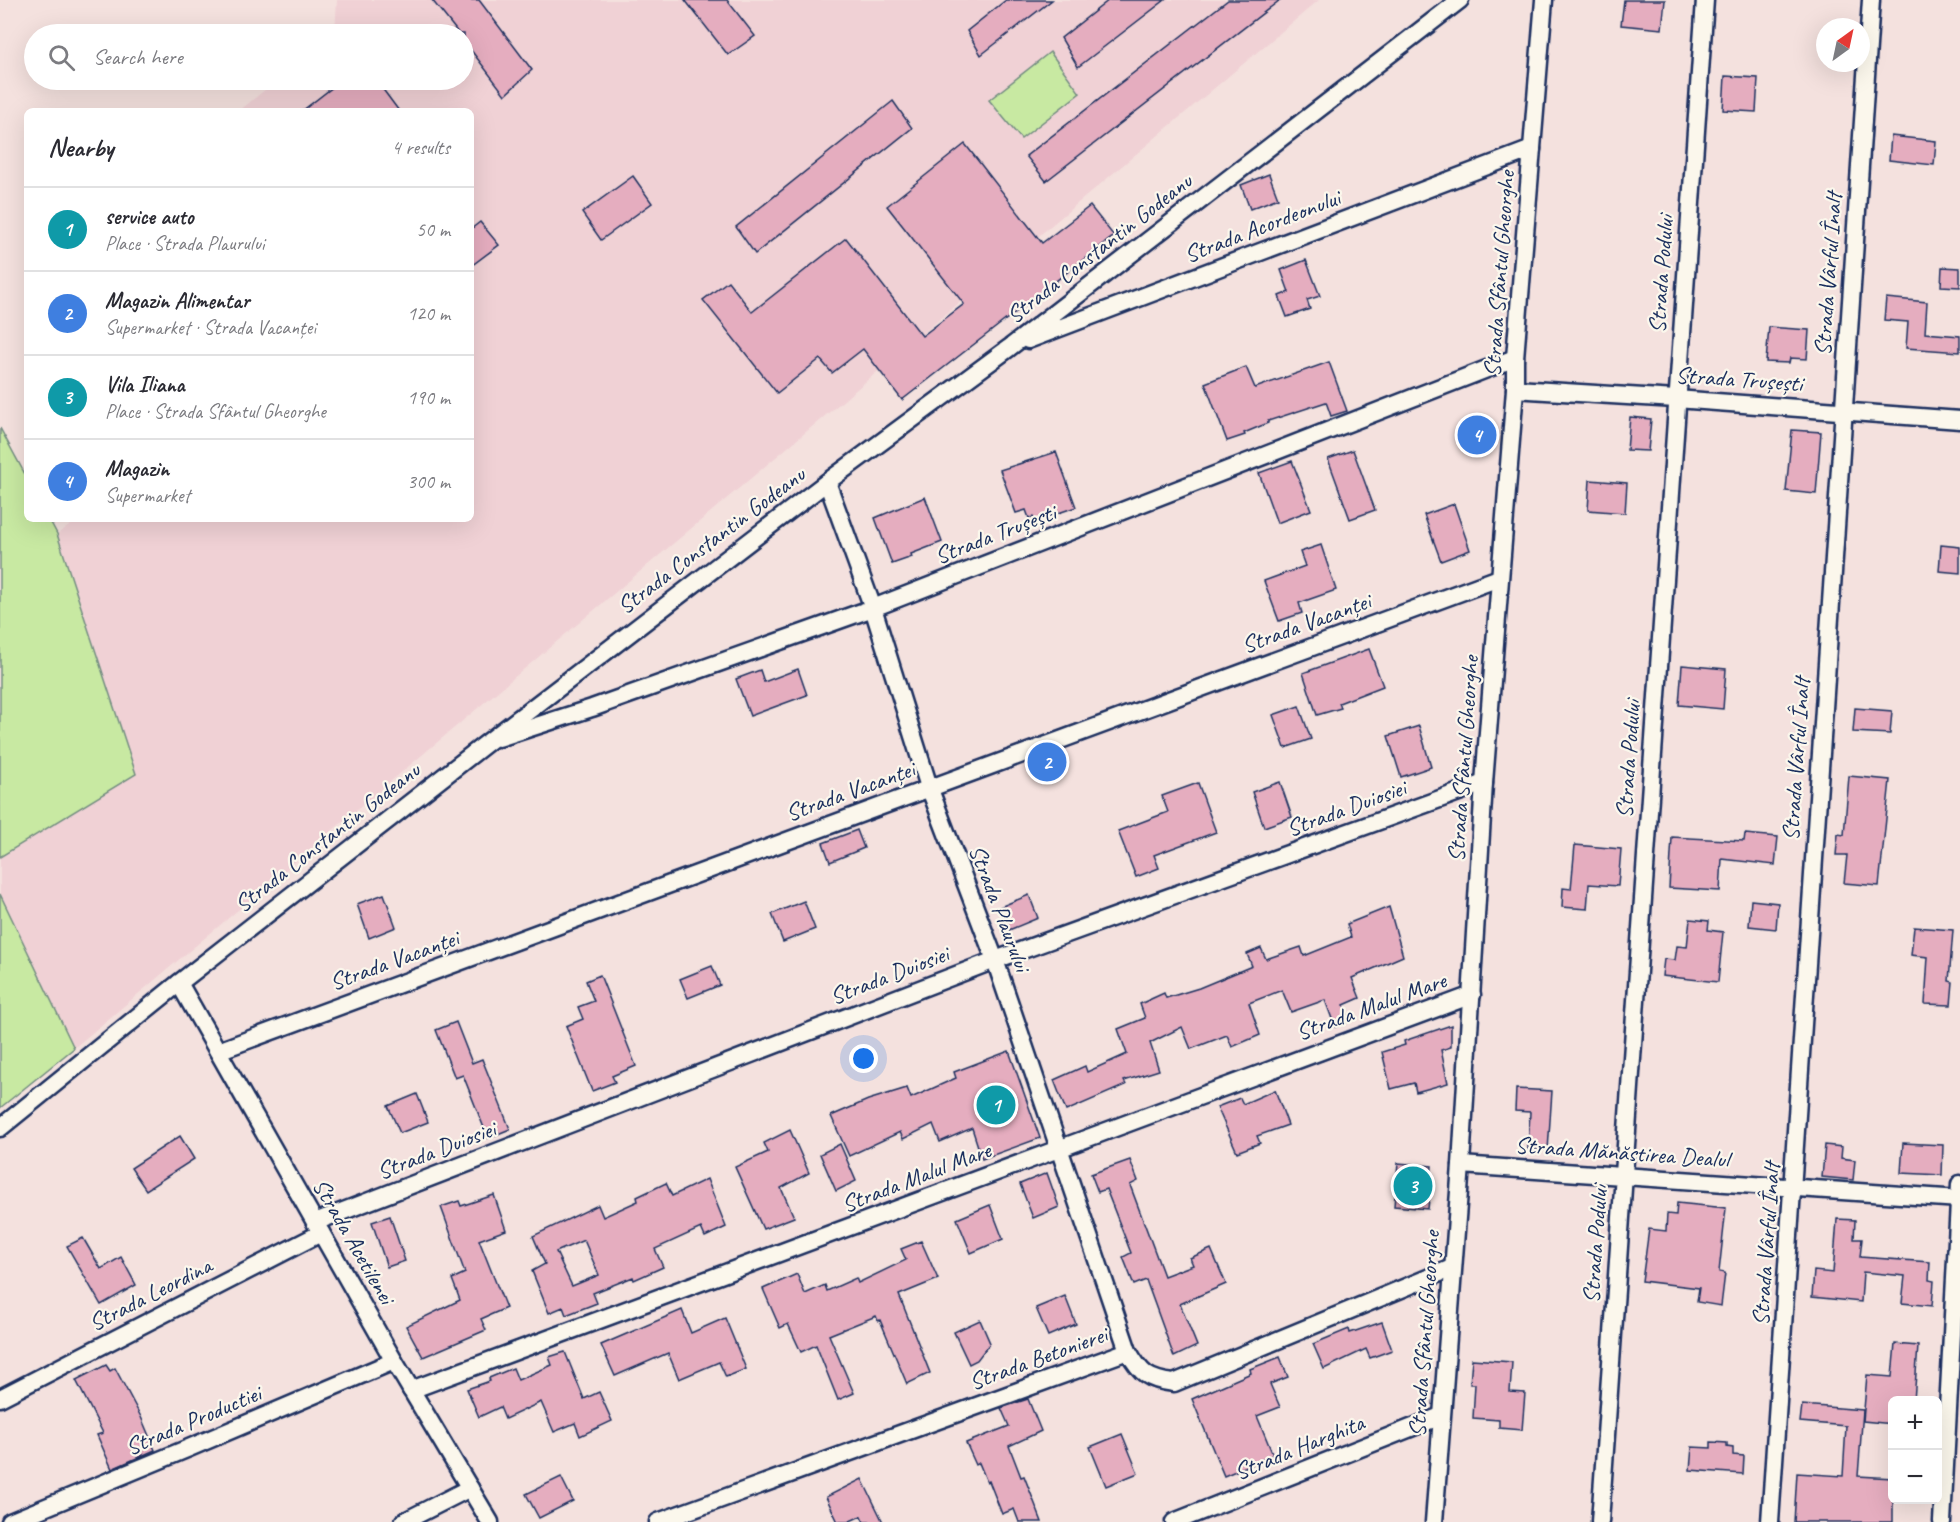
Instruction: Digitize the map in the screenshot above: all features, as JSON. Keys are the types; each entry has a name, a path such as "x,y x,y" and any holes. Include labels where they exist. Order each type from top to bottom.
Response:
{"street":[{"name":"Strada Constantin Godeanu","path":"0,1128 179,983 488,742 827,482 1009,348 1460,0"},
{"name":"Strada Sfântul Gheorghe","path":"1434,1522 1461,1165 1484,783 1544,0"},
{"name":"Strada Podului","path":"1600,1522 1705,0"},
{"name":"Strada Vârful Înalt","path":"1770,1522 1871,0"},
{"name":"Strada Acordeonului","path":"1009,348 1532,149"},
{"name":"Strada Trușești","path":"488,742 592,708 873,608 1515,358"},
{"name":"Strada Trușești","path":"1515,389 1960,420"},
{"name":"Strada Plaurului","path":"827,482 873,608 929,787 995,960 1128,1351"},
{"name":"Strada Vacanței","path":"218,1051 1499,578"},
{"name":"Strada Duiosiei","path":"318,1227 995,960 1484,783"},
{"name":"Strada Acetilenei","path":"179,983 394,1361 490,1522"},
{"name":"Strada Malul Mare","path":"411,1390 1472,995"},
{"name":"Strada Mănăstirea Dealul","path":"1461,1165 1794,1187 1960,1194"},
{"path":"1942,1522 1960,1194"},
{"name":"Strada Leordina","path":"0,1398 318,1227"},
{"name":"Strada Betonierei","path":"658,1522 1128,1351 1148,1377 1174,1383 1452,1268"},
{"name":"Strada Productiei","path":"10,1522 394,1361"},
{"name":"Strada Harghita","path":"1174,1522 1441,1416"},
{"path":"403,1522 470,1488"}],"shaded area":[{"path":"337,0 1319,0 74,1048 0,894 0,857 136,774 57,534 75,522 474,522 474,108 243,108 265,90 474,90 474,24 336,24"}],"green space":[{"path":"1050,52 1080,93 1021,139 989,100"},
{"path":"0,428 24,472 24,522 51,522 57,534 136,774 0,857"},
{"path":"0,894 74,1048 0,1108"}],"building":[{"path":"432,0 479,0 532,70 505,95 474,54 474,24 451,24"},
{"path":"685,0 727,0 755,36 728,55"},
{"path":"1006,0 1052,0 981,55 967,31"},
{"path":"1109,0 1165,0 1078,67 1061,38"},
{"path":"1228,0 1280,0 1046,181 1026,156"},
{"path":"1624,0 1665,0 1662,29 1621,25"},
{"path":"1725,76 1758,78 1756,112 1723,110"},
{"path":"329,90 383,90 397,108 306,108"},
{"path":"893,101 912,128 755,254 736,227"},
{"path":"1891,136 1936,141 1934,165 1889,160"},
{"path":"965,144 1042,243 1090,206 1114,236 902,400 863,349 832,373 820,359 777,393 703,300 728,281 752,312 846,238 922,336 964,304 887,206"},
{"path":"1269,174 1278,198 1250,209 1241,185"},
{"path":"633,176 652,203 601,240 582,213"},
{"path":"480,222 499,245 474,264 474,227"},
{"path":"1306,260 1320,296 1307,300 1310,309 1287,317 1279,296 1289,292 1281,270"},
{"path":"1942,267 1960,268 1960,287 1941,286"},
{"path":"1886,298 1927,302 1925,333 1960,336 1960,352 1906,348 1908,322 1884,320"},
{"path":"1769,327 1809,330 1807,359 1790,358 1789,363 1766,362"},
{"path":"1329,362 1347,411 1331,416 1326,402 1268,421 1244,433 1245,435 1227,441 1205,383 1246,367 1255,388"},
{"path":"1630,417 1651,419 1648,451 1627,450"},
{"path":"1792,430 1821,432 1816,494 1786,491"},
{"path":"1353,450 1375,510 1350,519 1328,459"},
{"path":"1056,452 1076,507 1035,521 1033,517 1029,518 1026,510 1016,513 1000,470"},
{"path":"1292,461 1311,510 1277,523 1259,473"},
{"path":"1590,480 1627,483 1625,513 1588,510"},
{"path":"925,497 942,542 892,564 875,518"},
{"path":"1454,504 1470,550 1441,561 1424,515"},
{"path":"1321,545 1336,590 1299,603 1302,613 1279,621 1264,581 1305,566 1300,552"},
{"path":"1941,545 1960,547 1960,573 1939,571"},
{"path":"1369,649 1383,686 1339,703 1341,708 1317,715 1303,673"},
{"path":"1682,665 1726,669 1723,709 1679,705"},
{"path":"798,669 807,695 750,716 736,679 760,670 764,682"},
{"path":"1299,706 1311,739 1285,748 1273,715"},
{"path":"1855,708 1892,711 1890,734 1853,732"},
{"path":"1419,726 1431,767 1401,777 1388,736"},
{"path":"1849,776 1890,780 1879,886 1844,883 1847,855 1836,855 1838,834 1844,835"},
{"path":"1280,782 1292,817 1264,827 1252,792"},
{"path":"1198,783 1216,832 1154,855 1159,868 1136,877 1118,831 1168,812 1162,796"},
{"path":"857,830 864,848 830,862 823,843"},
{"path":"1745,834 1778,837 1775,865 1722,859 1720,891 1669,888 1672,837 1744,841"},
{"path":"1575,845 1621,849 1618,886 1589,884 1587,909 1562,907 1563,888 1571,889"},
{"path":"384,894 396,927 369,938 357,904"},
{"path":"1029,895 1038,918 1009,930 1000,907"},
{"path":"1751,900 1778,903 1776,929 1749,926"},
{"path":"804,901 815,929 783,942 772,914"},
{"path":"1389,907 1403,956 1352,978 1360,998 1344,1005 1350,1021 1335,1027 1325,1000 1291,1012 1282,990 1249,1003 1260,1035 1232,1047 1227,1035 1191,1049 1182,1027 1150,1043 1159,1070 1124,1081 1126,1085 1066,1111 1054,1080 1085,1066 1087,1072 1127,1054 1118,1029 1145,1018 1140,1004 1164,993 1166,998 1199,988 1252,966 1247,954 1261,948 1266,959 1301,947 1304,956 1351,937 1347,924"},
{"path":"1690,919 1709,921 1708,930 1723,932 1718,982 1662,976 1664,959 1675,960 1677,946 1687,947"},
{"path":"1914,927 1953,930 1949,981 1953,982 1951,1005 1925,1004 1928,957 1911,955"},
{"path":"712,966 720,985 688,998 680,979"},
{"path":"600,975 636,1066 612,1076 615,1082 592,1091 566,1026 583,1019 578,1007 594,1001 586,981"},
{"path":"456,1022 472,1063 482,1059 510,1129 488,1138 463,1075 455,1078 436,1030"},
{"path":"1451,1025 1451,1047 1441,1050 1448,1083 1416,1092 1414,1083 1391,1089 1382,1052 1405,1045 1404,1041"},
{"path":"1009,1051 1040,1138 982,1159 972,1128 940,1142 933,1124 903,1139 900,1132 849,1156 831,1116 868,1100 907,1088 911,1098 956,1078 954,1072"},
{"path":"1516,1089 1552,1091 1548,1150 1528,1149 1530,1112 1515,1111"},
{"path":"1275,1090 1288,1125 1257,1136 1260,1143 1237,1152 1217,1107 1240,1098 1243,1104"},
{"path":"417,1094 428,1122 400,1133 388,1106"},
{"path":"790,1130 809,1173 781,1188 794,1217 763,1229 735,1167 768,1152 764,1143"},
{"path":"180,1136 194,1159 146,1190 131,1168"},
{"path":"1903,1143 1943,1145 1942,1175 1901,1173"},
{"path":"840,1144 856,1181 836,1191 820,1154"},
{"path":"1825,1145 1842,1147 1841,1158 1855,1160 1853,1180 1822,1177"},
{"path":"1130,1160 1138,1181 1130,1185 1164,1276 1193,1265 1190,1258 1211,1249 1226,1284 1180,1304 1197,1346 1174,1357 1146,1280 1134,1285 1123,1257 1131,1253 1106,1189 1098,1192 1091,1174"},
{"path":"1398,1163 1432,1166 1428,1209 1394,1206"},
{"path":"1047,1173 1059,1207 1033,1218 1020,1184"},
{"path":"707,1179 726,1227 705,1237 701,1228 655,1249 663,1267 634,1280 633,1277 593,1293 597,1303 566,1315 563,1307 549,1313 532,1271 545,1264 533,1236 598,1205 603,1217 638,1201 637,1197 666,1183 672,1196","holes":["584,1240 599,1275 572,1286 556,1252"]},
{"path":"494,1195 506,1230 479,1240 506,1308 481,1319 486,1330 423,1357 406,1326 460,1300 452,1279 465,1273 441,1207 459,1201 461,1206"},
{"path":"1677,1203 1726,1208 1719,1272 1725,1273 1721,1306 1697,1302 1699,1288 1642,1281 1649,1229 1666,1231 1667,1214 1676,1215"},
{"path":"990,1205 1003,1239 971,1253 957,1219"},
{"path":"390,1216 405,1261 387,1267 372,1222"},
{"path":"1837,1219 1855,1220 1854,1239 1862,1239 1860,1257 1930,1262 1929,1280 1934,1281 1932,1306 1902,1303 1905,1276 1863,1272 1861,1302 1812,1297 1814,1271 1833,1273"},
{"path":"83,1238 101,1269 121,1257 136,1285 101,1305 67,1246"},
{"path":"921,1241 938,1279 899,1295 930,1373 907,1384 880,1320 878,1321 876,1316 829,1335 854,1393 838,1400 816,1345 801,1352 788,1324 780,1328 763,1289 797,1274 805,1294 825,1285 827,1291 856,1278 858,1283 906,1260 901,1249"},
{"path":"1065,1296 1076,1324 1048,1336 1036,1308"},
{"path":"682,1310 691,1333 725,1318 746,1369 726,1377 719,1362 679,1379 668,1353 615,1376 601,1345"},
{"path":"980,1320 990,1343 977,1360 969,1364 954,1332"},
{"path":"1382,1322 1392,1350 1370,1358 1366,1349 1324,1369 1313,1344 1349,1329 1350,1333"},
{"path":"1895,1344 1918,1346 1914,1396 1888,1396 1888,1424 1863,1421 1867,1375 1892,1377"},
{"path":"565,1352 584,1399 599,1392 612,1421 580,1436 575,1423 554,1432 541,1402 505,1419 500,1407 479,1417 467,1389 490,1381 489,1378 513,1368 518,1380 552,1365 549,1357"},
{"path":"1280,1357 1288,1377 1270,1384 1280,1407 1257,1416 1273,1455 1224,1476 1192,1399 1251,1373 1250,1369"},
{"path":"1472,1359 1512,1362 1510,1392 1525,1393 1522,1430 1499,1428 1499,1420 1473,1418 1475,1384 1470,1384"},
{"path":"106,1365 110,1371 115,1368 141,1417 155,1450 112,1469 97,1435 103,1433 76,1380"},
{"path":"1028,1399 1041,1431 1009,1446 1021,1477 1024,1476 1042,1522 1019,1522 1014,1509 1002,1514 989,1481 987,1482 979,1463 976,1465 966,1443 1009,1426 1001,1408"},
{"path":"1802,1405 1863,1410 1858,1476 1888,1478 1888,1504 1893,1504 1893,1522 1794,1522 1797,1473 1843,1476 1846,1426 1800,1422"},
{"path":"1122,1434 1138,1473 1106,1486 1090,1447"},
{"path":"1711,1442 1727,1443 1727,1447 1733,1448 1733,1455 1744,1456 1743,1474 1690,1470 1692,1447 1711,1448"},
{"path":"561,1477 573,1501 539,1518 526,1494"},
{"path":"862,1479 883,1522 864,1522 861,1516 848,1522 838,1522 826,1497"}],"place":[{"name":"Magazin","path":"1477,435"},
{"name":"Magazin Alimentar","path":"1047,762"},
{"name":"service auto","path":"996,1105"},
{"name":"Vila Iliana","path":"1413,1186"}]}
